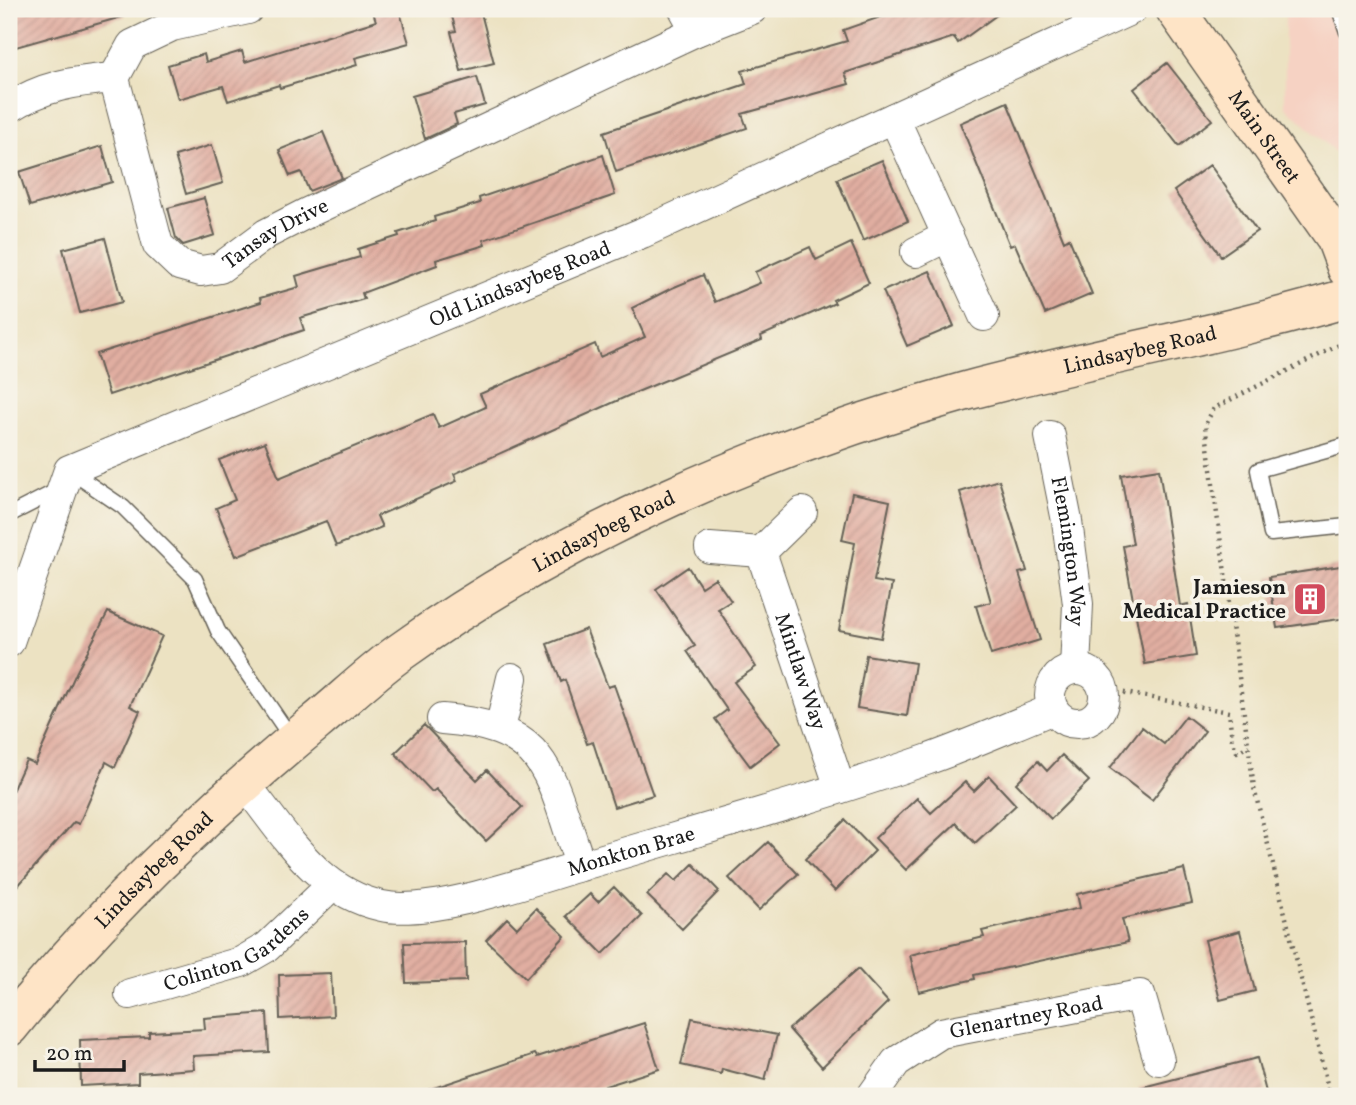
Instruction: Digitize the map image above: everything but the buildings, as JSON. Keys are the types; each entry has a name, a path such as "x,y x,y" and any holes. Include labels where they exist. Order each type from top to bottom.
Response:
{"main road":[{"name":"Main Street","path":"1175,9 1335,237 1347,269"},
{"name":"Lindsaybeg Road","path":"9,1027 117,906 244,783 398,653 497,590 676,496 769,457 966,391 1288,315 1347,298"}],"street":[{"path":"9,108 44,88 77,80 114,78 132,46 172,26 248,9"},
{"name":"Tansay Drive","path":"114,78 158,245 179,265 201,271 220,268 266,234 690,20 752,9"},
{"name":"Old Lindsaybeg Road","path":"66,479 642,233 1132,9"},
{"path":"894,118 984,316"},
{"path":"916,252 948,236"},
{"name":"Flemington Way","path":"1050,436 1067,521 1078,604 1075,668"},
{"path":"9,642 66,479"},
{"path":"710,548 761,552 802,512"},
{"name":"Mintlaw Way","path":"761,552 840,788"},
{"path":"1075,668 1095,676 1103,689 1102,705 1090,719 1073,722 1054,709 1050,693 1053,684 1065,671 1075,668"},
{"path":"500,729 512,678"},
{"name":"Monkton Brae","path":"244,783 305,859 331,886 382,906 420,908 581,866 840,788 928,759 1054,709"},
{"path":"442,719 477,722 500,729 529,746 544,764 581,866"},
{"name":"Colinton Gardens","path":"130,994 241,962 267,947 331,886"},
{"name":"Glenartney Road","path":"872,1096 896,1062 941,1033 1140,995 1159,1060"}],"lane":[{"path":"1339,9 1347,32"},
{"path":"1347,445 1258,470 1271,534 1347,526"},
{"path":"9,515 66,479 124,507 195,579 218,631 293,741"}],"path":[{"path":"1330,1096 1254,788 1205,425 1214,408 1343,343 1347,356"},
{"path":"1103,689 1229,712 1232,740 1237,751 1249,746"}],"shaded area":[{"path":"1285,9 1347,9 1347,163 1285,106"}],"place":[{"name":"Jamieson Medical Practice","path":"1310,599"}]}
